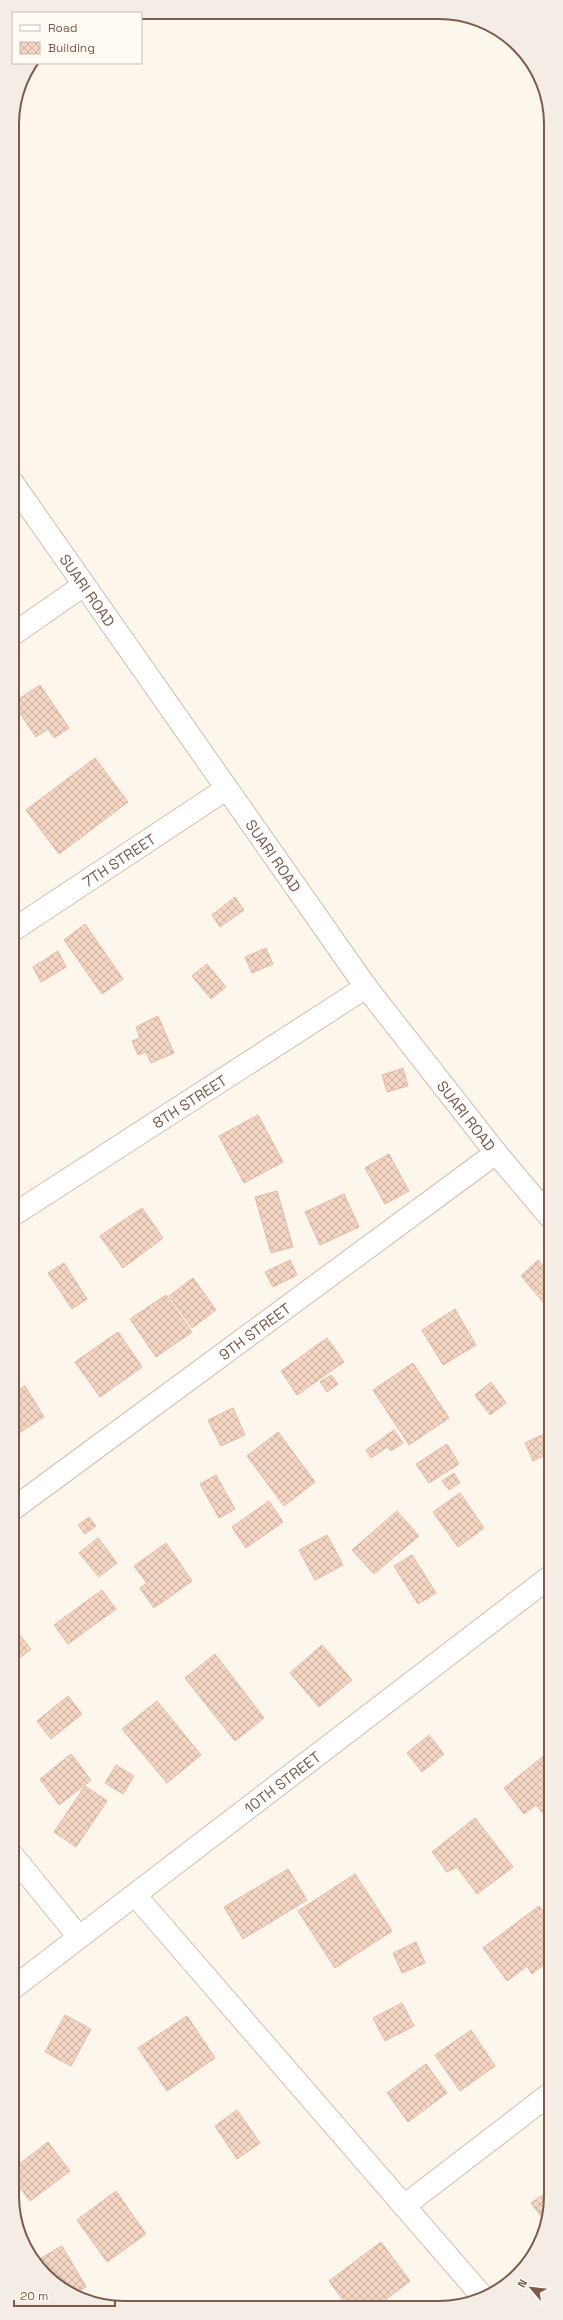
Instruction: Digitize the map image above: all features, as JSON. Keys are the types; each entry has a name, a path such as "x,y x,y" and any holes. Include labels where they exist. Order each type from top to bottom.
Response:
{"street":[{"name":"SUARI ROAD","path":"19,492 226,790 366,987 496,1153 544,1210"},
{"path":"19,630 84,585"},
{"name":"7TH STREET","path":"19,925 226,790"},
{"name":"8TH STREET","path":"19,1211 366,987"},
{"name":"9TH STREET","path":"19,1505 496,1153"},
{"name":"10TH STREET","path":"19,1983 544,1581"},
{"path":"19,1863 79,1937"},
{"path":"135,1894 479,2293"},
{"path":"404,2206 544,2098"}],"building":[{"path":"40,685 69,728 54,738 48,729 36,737 19,712 19,699"},
{"path":"95,758 128,802 59,854 26,810"},
{"path":"235,897 244,910 220,927 212,915"},
{"path":"85,924 123,979 102,994 64,940"},
{"path":"266,948 273,964 252,973 245,957"},
{"path":"58,951 66,967 41,982 33,967"},
{"path":"207,964 226,987 211,999 192,976"},
{"path":"158,1016 174,1053 151,1063 146,1052 138,1055 132,1041 140,1038 136,1027"},
{"path":"403,1068 408,1086 387,1092 382,1075"},
{"path":"258,1115 283,1162 244,1183 219,1136"},
{"path":"389,1154 409,1191 385,1204 365,1168"},
{"path":"277,1191 293,1247 271,1253 255,1197"},
{"path":"344,1194 359,1227 320,1245 305,1212"},
{"path":"142,1208 163,1238 123,1268 100,1236"},
{"path":"290,1260 297,1275 273,1287 265,1272"},
{"path":"538,1260 544,1267 544,1303 521,1276"},
{"path":"64,1263 87,1299 72,1309 48,1273"},
{"path":"193,1278 216,1310 192,1328 169,1296"},
{"path":"166,1295 192,1332 156,1357 130,1319"},
{"path":"455,1309 476,1345 443,1365 422,1330"},
{"path":"118,1332 142,1367 100,1397 75,1362"},
{"path":"327,1338 344,1362 297,1395 281,1371"},
{"path":"413,1363 449,1418 409,1445 373,1390"},
{"path":"331,1375 338,1384 327,1392 320,1382"},
{"path":"491,1382 506,1403 490,1415 475,1395"},
{"path":"25,1386 44,1417 19,1433 19,1390"},
{"path":"233,1408 245,1435 221,1446 208,1420"},
{"path":"394,1430 403,1443 391,1451 387,1447 371,1458 366,1450"},
{"path":"278,1432 315,1482 284,1506 247,1456"},
{"path":"544,1434 544,1456 533,1461 525,1443"},
{"path":"447,1444 459,1464 429,1483 416,1464"},
{"path":"454,1473 460,1483 449,1490 442,1481"},
{"path":"216,1475 235,1509 219,1518 200,1484"},
{"path":"460,1493 484,1528 458,1547 433,1512"},
{"path":"269,1501 283,1522 246,1548 232,1527"},
{"path":"397,1511 419,1536 374,1574 352,1550"},
{"path":"89,1517 96,1526 85,1534 78,1525"},
{"path":"327,1535 343,1565 315,1580 299,1550"},
{"path":"98,1538 117,1563 99,1577 79,1553"},
{"path":"166,1543 192,1581 154,1608 140,1588 147,1583 134,1566"},
{"path":"412,1555 436,1593 418,1604 394,1566"},
{"path":"102,1590 116,1609 68,1644 54,1625"},
{"path":"19,1634 31,1649 19,1658"},
{"path":"322,1645 352,1680 319,1707 290,1673"},
{"path":"215,1654 264,1718 235,1741 185,1678"},
{"path":"68,1696 82,1714 51,1739 37,1721"},
{"path":"157,1701 201,1755 167,1783 122,1729"},
{"path":"429,1735 444,1754 422,1772 407,1753"},
{"path":"71,1754 91,1780 59,1805 40,1779"},
{"path":"544,1756 544,1815 536,1805 524,1814 504,1788"},
{"path":"116,1765 134,1776 123,1794 105,1783"},
{"path":"85,1786 107,1801 76,1847 54,1832"},
{"path":"475,1818 513,1867 477,1894 457,1867 447,1872 432,1852"},
{"path":"288,1869 307,1900 243,1939 224,1907"},
{"path":"355,1874 392,1931 335,1968 298,1911"},
{"path":"539,1906 544,1912 544,1964 532,1974 527,1966 507,1981 483,1948"},
{"path":"416,1942 425,1963 402,1973 393,1953"},
{"path":"402,2003 414,2026 385,2041 373,2018"},
{"path":"65,2015 91,2029 71,2066 45,2052"},
{"path":"187,2016 215,2058 167,2091 138,2048"},
{"path":"471,2030 495,2066 460,2091 435,2055"},
{"path":"426,2064 447,2093 408,2122 387,2093"},
{"path":"237,2110 260,2143 237,2159 215,2126"},
{"path":"48,2142 70,2171 30,2201 19,2186 19,2164"},
{"path":"116,2191 146,2234 107,2262 77,2220"},
{"path":"544,2194 541,2217 531,2203"},
{"path":"381,2242 410,2281 384,2301 344,2301 329,2281"},
{"path":"62,2246 86,2287 80,2291 71,2287 55,2275 40,2259"}]}
